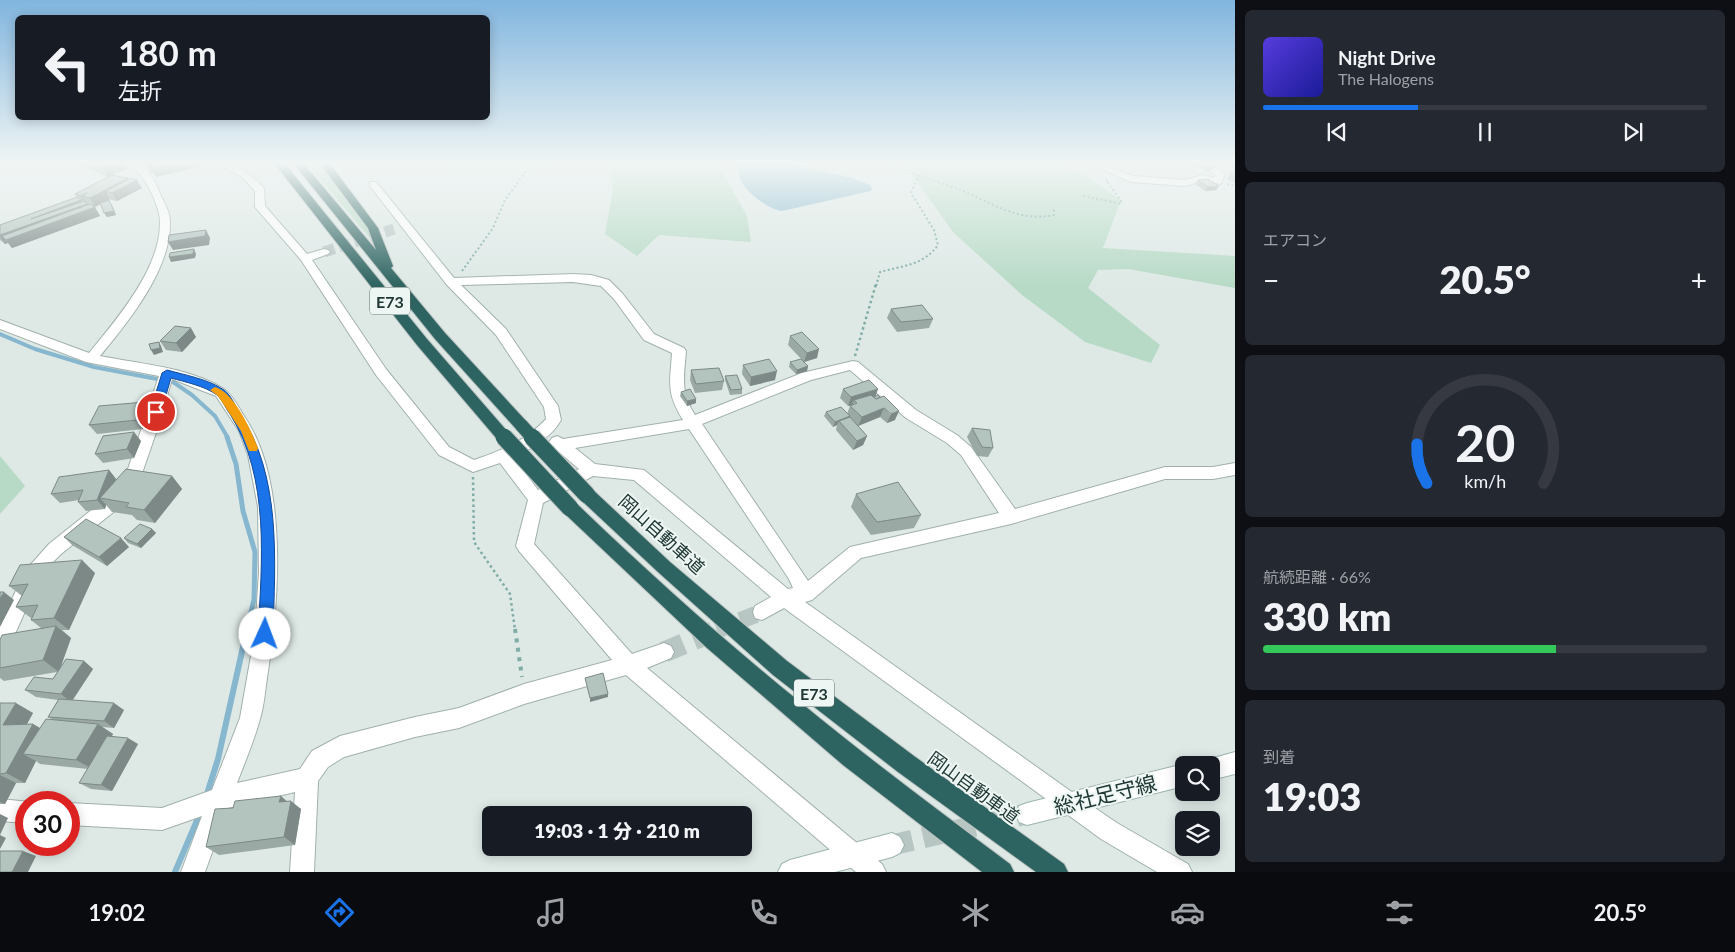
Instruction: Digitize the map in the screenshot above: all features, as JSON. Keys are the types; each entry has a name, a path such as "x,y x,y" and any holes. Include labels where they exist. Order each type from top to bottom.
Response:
{"highway":[{"path":"309,205 328,224"},
{"name":"E73","path":"313,205 422,342 502,435 570,508 646,582 763,685 891,789 1002,872"},
{"name":"岡山自動車道","path":"332,205 440,336 522,426 587,495 664,567 780,668 906,764 1056,872"},
{"path":"356,205 373,228 392,277"}],"street":[{"path":"91,359 114,332 142,290 160,254 165,220 159,205"},
{"path":"260,205 305,258 382,372 444,451 472,466 503,456 545,432 554,420 551,406 501,332 451,282 390,205"},
{"path":"394,229 406,225"},
{"path":"305,258 324,252"},
{"path":"451,282 573,278 591,279 606,283 649,337 678,351 676,389 681,405 796,574 806,594"},
{"path":"0,324 91,359 165,378 191,380 222,393 246,430 256,455 266,507 268,572 265,634 250,718 208,803 193,872"},
{"path":"561,445 692,422 807,376 853,365 911,414 952,439 966,451 1011,517"},
{"path":"0,646 31,577 43,561 55,549 115,502 132,481 165,378"},
{"path":"545,432 591,470"},
{"path":"503,456 536,499"},
{"path":"762,612 786,598 806,594 856,552 1011,517 1165,473 1213,472 1235,469"},
{"path":"874,872 629,665 525,546 536,499 591,470 638,474 786,598 1068,803 1109,831 1180,872"},
{"path":"302,872 308,778 320,759 340,747 415,726 459,718 524,694 629,665 664,652"},
{"path":"1220,767 1235,763"},
{"path":"80,815 162,819 208,803 308,778"},
{"name":"総社足守線","path":"1027,814 1175,778"},
{"path":"0,810 15,811"},
{"path":"790,872 892,845"}],"path":[{"path":"451,282 494,228 504,205"},
{"path":"853,365 880,272 913,264 932,255 938,245 934,230 918,205"},
{"path":"993,205 1019,215 1039,218 1054,215 1054,208"},
{"path":"472,466 474,542 510,594 524,694"}],"green space":[{"path":"342,205 351,205 363,220 375,244"},
{"path":"610,205 741,205 747,216 751,242 659,235 637,256 605,234"},
{"path":"933,205 1119,205 1103,248 1235,256 1235,288 1128,269 1098,270 1088,288 1160,345 1151,363 1085,342 1022,295 953,232"},
{"path":"0,456 25,486 0,514"}],"water":[{"path":"766,205 810,205 782,211"}],"building":[{"path":"56,205 69,205 31,219 73,205 85,205 0,235 0,225"},
{"path":"88,205 95,207 6,240 2,236"},
{"path":"101,205 111,205 114,211 104,213"},
{"path":"206,230 205,236 168,242 169,235"},
{"path":"194,249 193,254 169,257 170,253"},
{"path":"922,305 933,319 901,322 891,309"},
{"path":"175,326 191,328 176,343 160,341"},
{"path":"802,332 819,349 807,353 790,336"},
{"path":"159,342 160,348 151,350 149,344"},
{"path":"769,359 777,371 751,377 743,365"},
{"path":"801,359 808,366 797,370 790,362"},
{"path":"719,368 724,381 696,384 691,370"},
{"path":"737,375 742,389 731,390 725,376"},
{"path":"869,380 878,389 851,397 843,389"},
{"path":"690,389 696,399 687,401 681,392"},
{"path":"871,395 876,399 884,396 899,411 891,414 884,408 862,417 850,406 857,403 854,400"},
{"path":"145,402 137,420 89,425 99,406"},
{"path":"841,407 850,416 835,422 826,412"},
{"path":"850,417 867,436 857,441 839,421"},
{"path":"972,428 990,430 993,448 982,447"},
{"path":"134,432 127,449 95,454 103,436"},
{"path":"126,469 172,476 144,510 126,507 129,503 100,498"},
{"path":"109,470 97,500 78,502 83,490 51,494 59,477"},
{"path":"898,482 921,515 877,522 856,494"},
{"path":"86,519 121,538 99,557 64,537"},
{"path":"140,524 152,529 137,544 124,538"},
{"path":"82,560 54,618 31,620 38,605 16,607 28,584 9,586 20,565"},
{"path":"56,626 43,660 0,668 0,640 2,635"},
{"path":"66,659 84,661 61,694 25,690 34,677 53,679"},
{"path":"603,673 608,694 590,698 585,678"},
{"path":"59,699 114,703 104,721 48,717"},
{"path":"0,703 16,703 3,725 33,724 6,773 0,774"},
{"path":"46,719 98,724 76,760 23,754"},
{"path":"107,736 128,738 101,785 79,783"},
{"path":"281,796 279,802 291,801 284,837 206,847 215,809 233,808 235,801"},
{"path":"0,851 15,851 15,856 20,856 12,872 0,872"}],"waterway":[{"path":"0,334 35,349 94,367 173,382 192,395 215,416 228,438"},
{"path":"227,437 236,464 243,511 255,552 254,599 247,630"},
{"path":"206,797 218,759 247,629"},
{"path":"175,872 201,811"}],"tunnel":[{"path":"324,252 394,229"},
{"path":"717,630 762,612"},
{"path":"664,652 720,629"},
{"path":"892,845 1027,814"}],"slow traffic":[{"path":"215,390 222,393 246,430 253,448"}],"route":[{"path":"156,412 167,373 191,380 222,393 246,430 256,455 266,507 268,572 265,634"}]}
